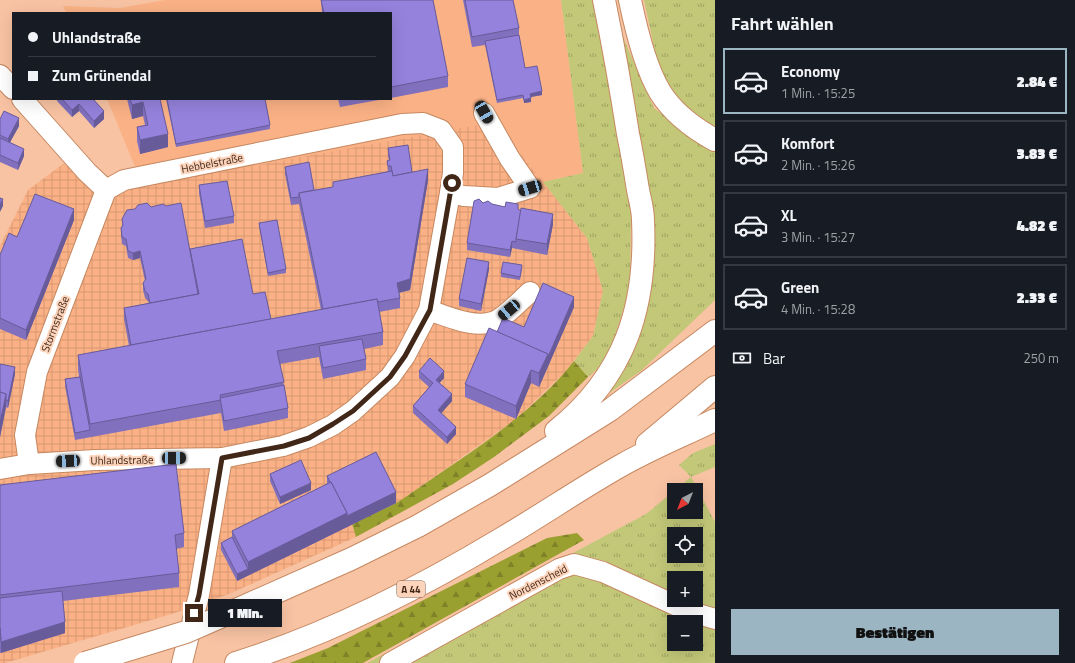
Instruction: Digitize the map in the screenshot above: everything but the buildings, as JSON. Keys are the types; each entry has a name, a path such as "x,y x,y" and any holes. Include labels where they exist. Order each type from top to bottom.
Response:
{"highway":[{"path":"490,485 566,424 584,406 610,372 623,347 634,318 640,293 643,269 644,219 604,0"},
{"path":"630,0 651,75 661,94 697,130 715,140"},
{"path":"85,663 186,632 351,559 418,526 490,485 610,410 715,331"},
{"name":"A 44","path":"241,662 294,643 372,609 444,572 501,539 623,464 715,387"},
{"path":"623,464 715,420"}],"street":[{"path":"0,75 12,88"},
{"path":"23,100 87,172 106,190"},
{"path":"450,193 464,196 498,198 530,188 510,159 484,112"},
{"name":"Hebbelstraße","path":"106,190 124,180 402,124 423,123 441,130"},
{"name":"Uhlandstraße","path":"0,469 29,464 95,460 222,458 284,446 309,438 353,411 390,377 405,356 430,310 453,173 453,147 441,130"},
{"name":"Stormstraße","path":"29,464 25,435 37,372 106,190"},
{"path":"430,310 462,322 487,324 498,319 530,292"},
{"path":"182,663 199,595 222,458"},
{"name":"Nordenscheid","path":"390,663 559,569 574,564 603,572 688,611 715,619"}],"shaded area":[{"path":"165,0 561,0 583,173 543,182 507,136 143,186 107,100 392,100 392,12 66,12 63,6 120,8"},
{"path":"478,125 507,136 587,238 603,291 593,336 564,373 516,419 407,496 396,503 352,524 356,537 229,594 175,613 5,663 0,663 0,246 28,190 63,164 143,186"}],"green space":[{"path":"561,0 594,0 615,109 631,211 630,289 607,361 588,377 574,361 593,336 603,291 587,238 543,182 583,173"},
{"path":"611,0 625,42 654,108 695,139 715,150 715,300 642,370 598,401 649,270"},
{"path":"644,0 715,0 715,133 703,126 661,80"},
{"path":"574,361 588,377 549,416 494,457 453,484 356,537 352,524 396,503 407,496 517,418 557,381"},
{"path":"715,444 715,467 691,477 679,465 693,453"},
{"path":"691,477 694,483 684,483"},
{"path":"667,497 667,519 703,519 703,500 715,522 715,663 367,663 646,514"},
{"path":"577,533 584,540 363,663 290,663 328,648 547,538"}],"route":[{"path":"194,613 199,595 222,458 284,446 309,438 353,411 390,377 405,356 430,310 452,183"}]}
